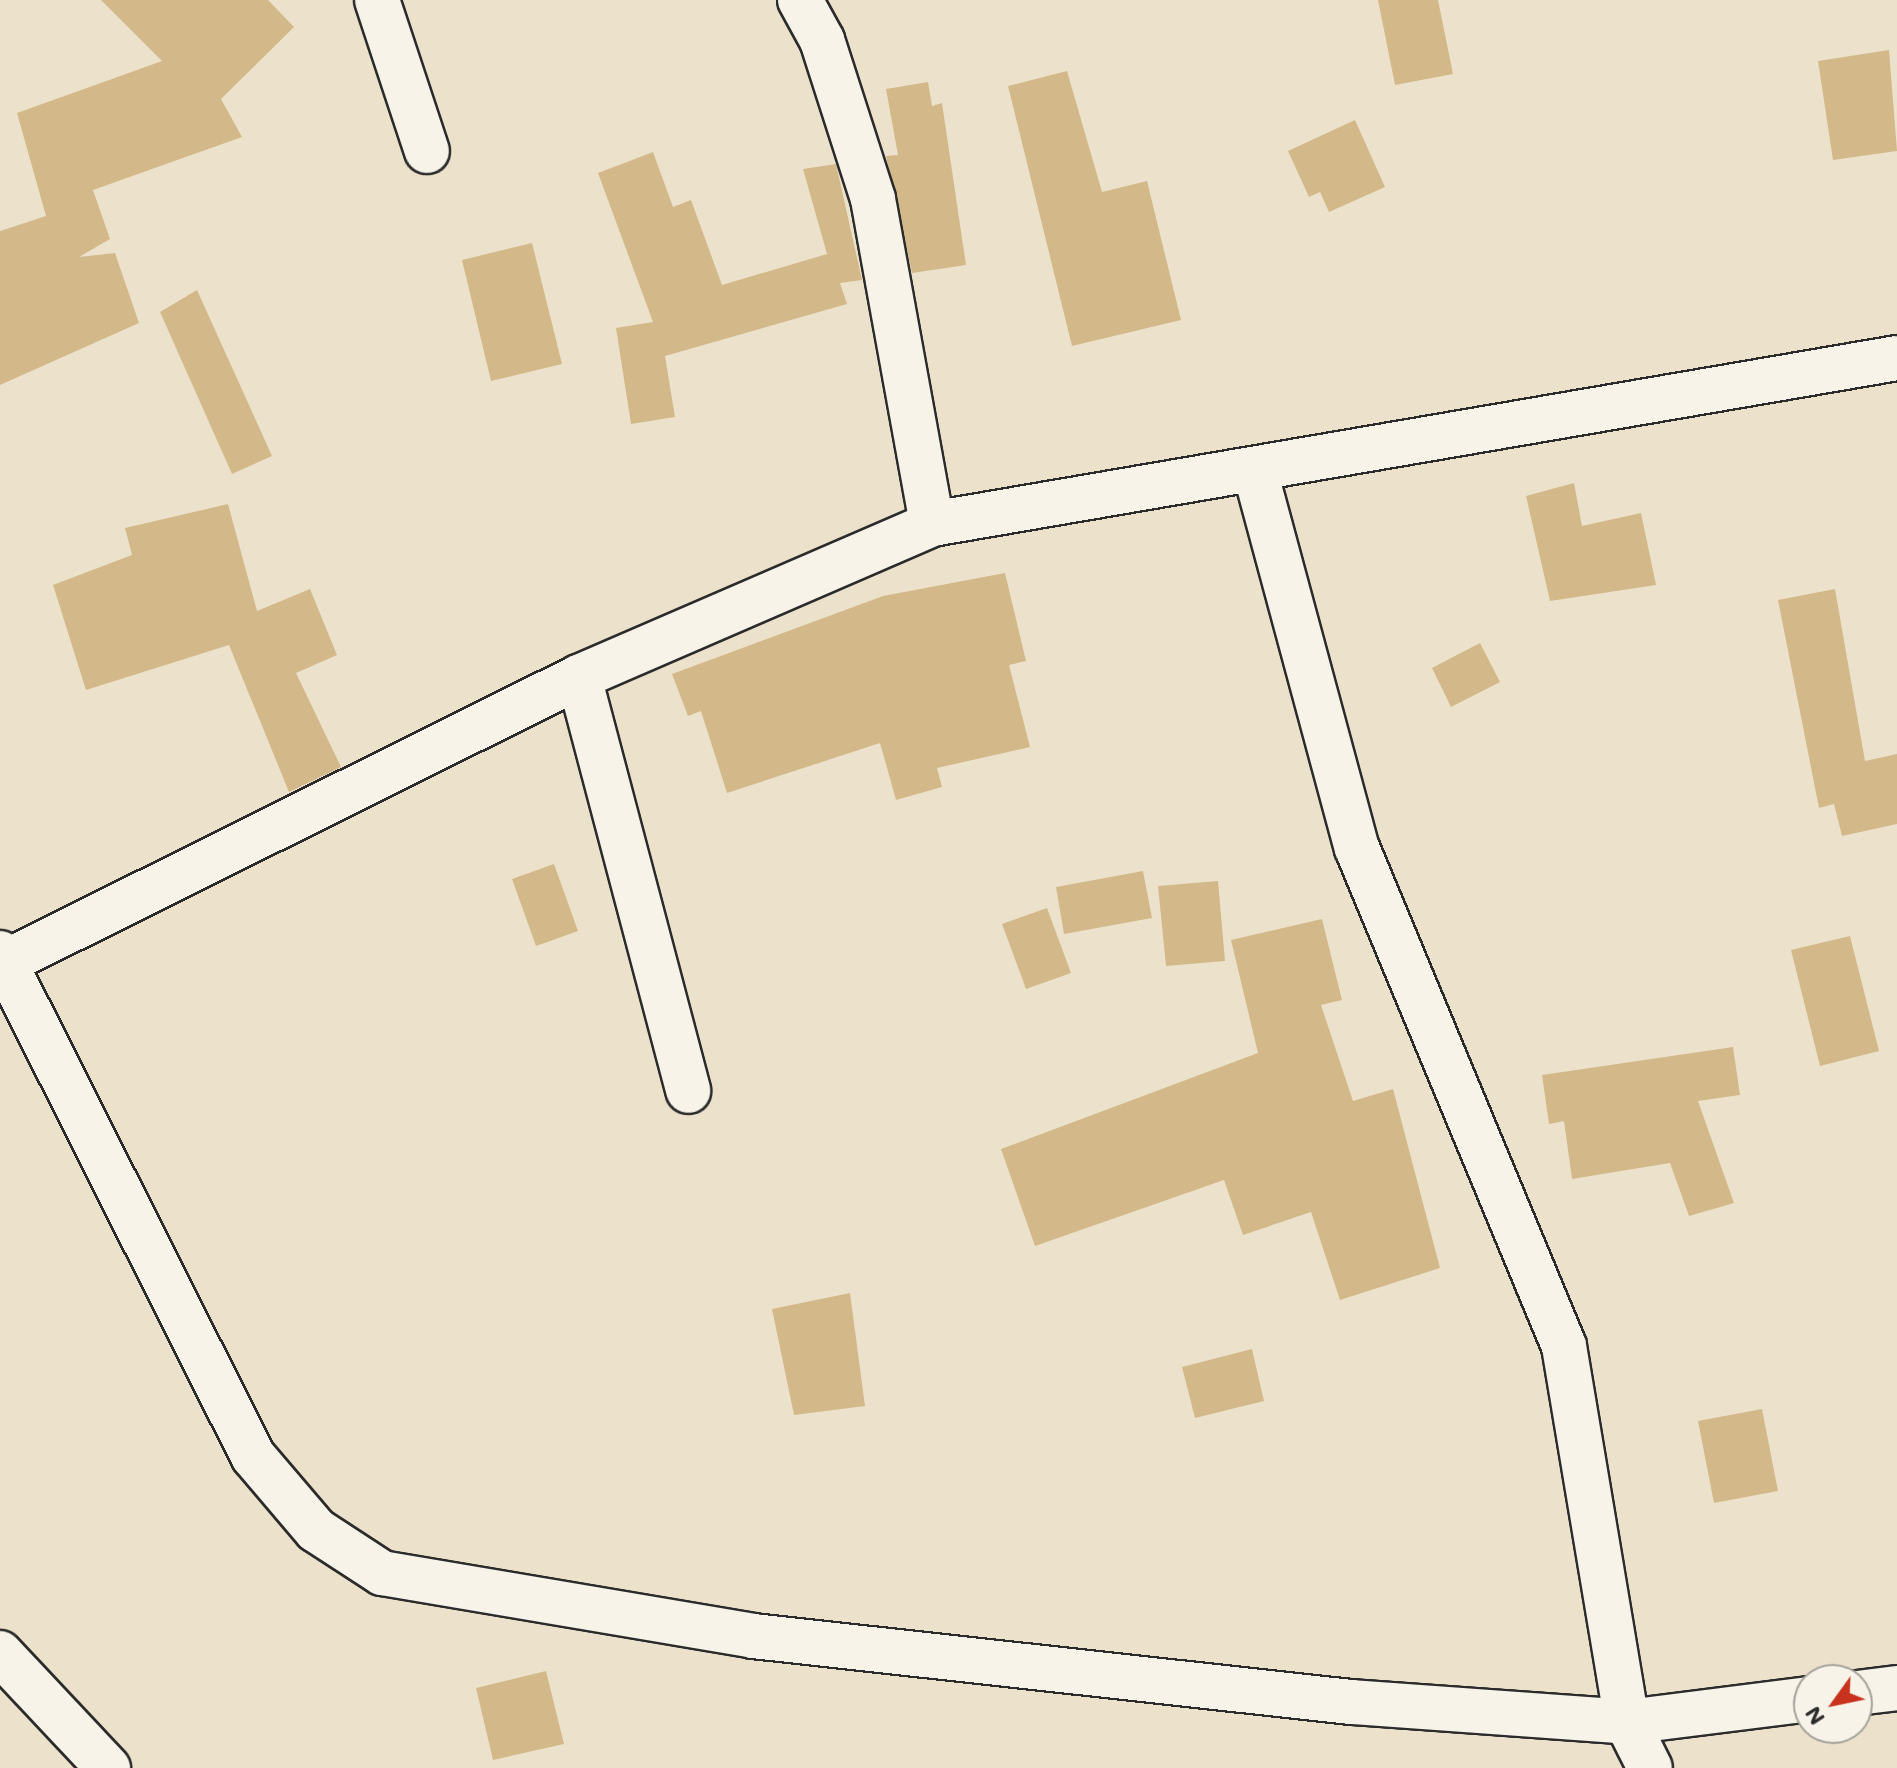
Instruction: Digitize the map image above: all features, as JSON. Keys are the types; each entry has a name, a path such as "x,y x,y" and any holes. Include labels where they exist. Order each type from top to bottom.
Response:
{"street":[{"path":"377,0 427,151"},
{"path":"800,0 822,40 873,199 932,524"},
{"path":"1793,1701 1627,1722 1351,1702 753,1636 382,1573 316,1530 253,1456 2,958 579,677 932,524 1255,471 1897,358"},
{"path":"1255,471 1357,848 1564,1346 1627,1722 1650,1768"},
{"path":"579,677 688,1091"},
{"path":"0,1653 108,1768"},
{"path":"1873,1691 1897,1688"}],"building":[{"path":"101,0 268,0 294,27 221,99 242,137 93,190 110,239 79,257 115,253 139,323 0,385 0,231 46,216 17,113 162,61"},
{"path":"1378,0 1438,0 1453,74 1395,85"},
{"path":"1889,50 1897,151 1833,160 1818,61"},
{"path":"1067,71 1102,192 1147,181 1181,320 1072,346 1008,86"},
{"path":"928,82 932,106 942,103 966,265 912,273 886,156 898,155 886,89"},
{"path":"1355,120 1385,187 1329,212 1320,192 1309,197 1288,151"},
{"path":"653,152 673,207 691,200 722,285 827,254 803,169 836,164 862,280 840,283 847,304 665,356 675,417 631,424 616,328 653,322 598,173"},
{"path":"532,243 562,364 491,381 462,260"},
{"path":"197,290 272,456 232,474 160,312"},
{"path":"1574,483 1582,526 1641,513 1656,585 1550,601 1526,496"},
{"path":"228,504 257,611 310,589 337,655 296,673 341,767 289,792 229,645 86,690 53,585 132,555 125,528"},
{"path":"1005,573 1026,661 1009,665 1030,747 937,768 942,787 896,800 880,743 727,793 701,711 688,716 672,674 883,596"},
{"path":"1835,589 1865,761 1897,754 1897,824 1842,836 1834,804 1819,808 1778,600"},
{"path":"1480,643 1500,682 1451,707 1432,668"},
{"path":"554,864 578,931 536,946 512,879"},
{"path":"1143,871 1152,918 1064,934 1056,887"},
{"path":"1218,881 1225,961 1166,966 1158,886"},
{"path":"1047,908 1071,973 1026,989 1002,924"},
{"path":"1322,919 1342,1000 1321,1005 1353,1101 1393,1089 1440,1268 1340,1300 1311,1212 1243,1235 1224,1180 1035,1246 1001,1149 1258,1053 1231,940"},
{"path":"1850,936 1879,1051 1820,1066 1791,950"},
{"path":"1733,1047 1740,1095 1698,1101 1734,1203 1689,1216 1670,1163 1572,1179 1564,1121 1549,1124 1542,1075"},
{"path":"850,1293 865,1406 794,1415 772,1309"},
{"path":"1252,1349 1264,1401 1195,1418 1182,1367"},
{"path":"1762,1409 1778,1491 1714,1503 1698,1421"},
{"path":"546,1671 564,1744 493,1760 476,1688"}]}
